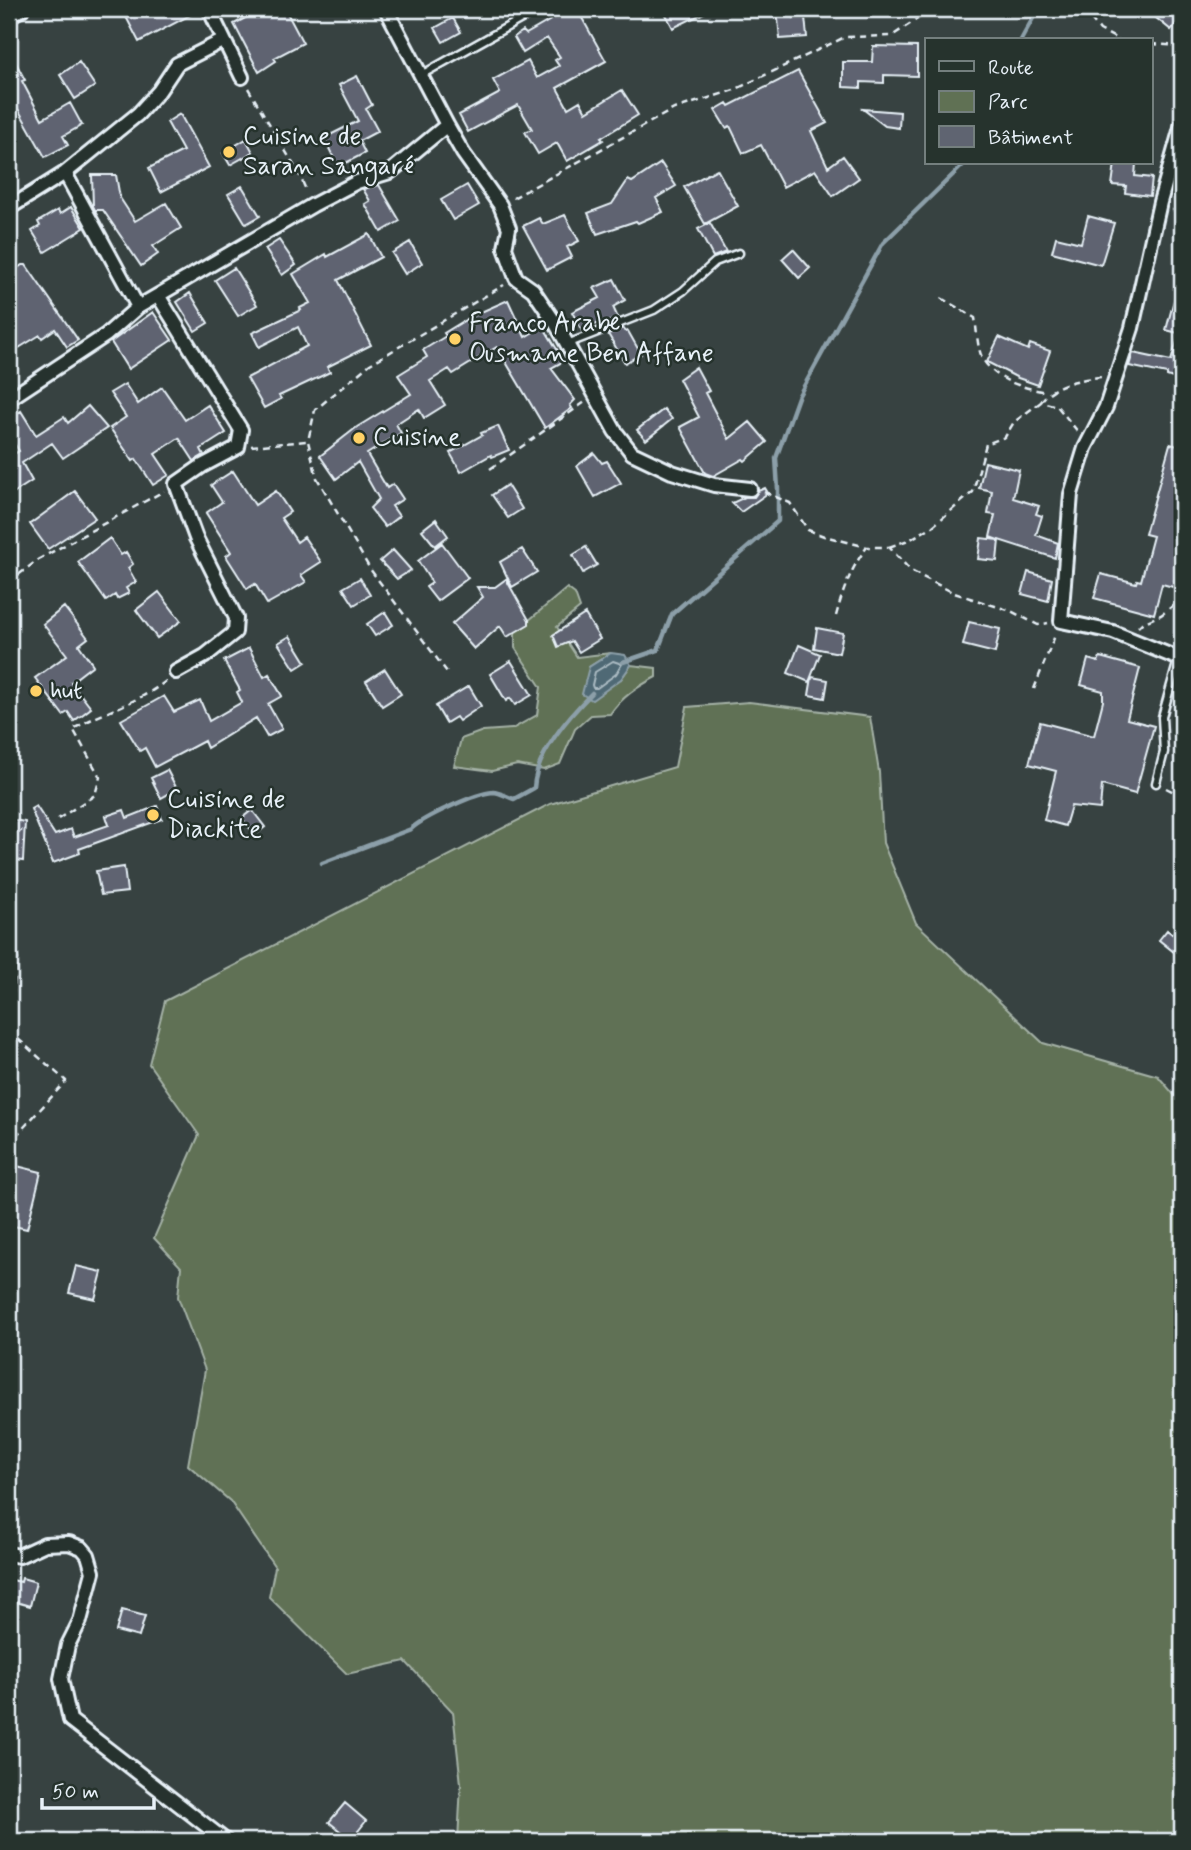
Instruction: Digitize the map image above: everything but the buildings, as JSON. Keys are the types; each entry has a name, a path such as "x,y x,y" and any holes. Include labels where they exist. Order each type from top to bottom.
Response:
{"street":[{"path":"9,16 22,9"},
{"path":"209,9 242,77"},
{"path":"386,9 463,153 500,205 509,229 506,248 516,278 533,290 567,344 615,431 632,453 672,472 714,485 750,489"},
{"path":"9,208 65,173 138,114 159,91 177,64 224,40"},
{"path":"1180,659 1113,632 1061,621 1071,494 1085,448 1106,407 1132,328 1160,202 1182,124"},
{"path":"9,399 106,335 138,307 313,205 357,182 390,172 447,125"},
{"path":"65,173 138,307"},
{"path":"159,297 241,430 237,447 176,484 196,538 236,618 235,632 205,656 176,673"},
{"path":"9,1554 19,1556 45,1544 69,1543 82,1548 88,1555 93,1573 80,1620 68,1645 61,1679 70,1720 226,1841"}],"lane":[{"path":"420,76 525,17"},
{"path":"567,344 654,310 683,291 715,262 739,253"},
{"path":"1156,783 1164,752 1162,717 1182,646"}],"path":[{"path":"500,205 674,109 734,90 845,37 892,36 932,9"},
{"path":"1083,9 1100,30 1115,38"},
{"path":"1152,44 1182,46"},
{"path":"242,77 298,172 313,205"},
{"path":"447,672 370,569 317,478 308,441 315,410 370,364 516,278"},
{"path":"941,298 975,318 983,360 1000,376 1019,386 1047,393"},
{"path":"750,489 765,492 790,503 808,530 867,547 889,547 911,539 933,526 973,492 986,444 1005,437 1014,422 1041,402 1047,393 1079,379 1116,376"},
{"path":"490,469 596,394"},
{"path":"1041,402 1057,406 1077,430 1085,448"},
{"path":"237,447 308,441"},
{"path":"9,582 39,559 176,484"},
{"path":"835,615 854,563 867,547"},
{"path":"889,547 911,571 954,593 1011,611 1038,625 1061,621"},
{"path":"1127,638 1142,623 1161,615 1182,599"},
{"path":"1034,689 1061,621"},
{"path":"58,819 95,795 100,777 73,729 94,716 136,701 176,673"},
{"path":"1156,783 1182,796"},
{"path":"9,839 22,830"},
{"path":"9,919 18,959 9,1017"},
{"path":"9,964 18,959"},
{"path":"9,1031 66,1082 16,1136 9,1153"}],"green space":[{"path":"567,588 575,594 580,608 557,627 577,657 611,653 589,667 621,679 631,665 656,668 656,677 630,693 610,714 591,715 575,729 560,764 544,770 517,765 492,771 454,766 461,739 483,731 512,729 537,715 541,687 515,648 515,632"},
{"path":"749,702 870,717 879,772 883,843 916,923 1043,1043 1158,1076 1182,1104 1182,1841 458,1841 461,1784 453,1712 405,1661 347,1674 269,1597 275,1567 230,1501 188,1465 205,1370 178,1297 181,1267 154,1238 199,1135 149,1064 165,1001 550,804 675,767 687,707"}],"water":[{"path":"611,653 625,655 631,665 621,679 592,700 582,694 589,667"}],"waterway":[{"path":"1022,38 1038,9"},
{"path":"623,662 658,650 672,614 778,521 776,458 798,397 883,243 964,164"},
{"path":"322,863 411,829 438,812 485,793 493,792 514,799 534,788 536,775 547,749 564,724 592,693"}],"place":[{"name":"Cuisine de Saran Sangaré","path":"229,152"},
{"name":"Franco Arabe Ousmane Ben Affane","path":"455,339"},
{"name":"Cuisine","path":"359,438"},
{"name":"hut","path":"36,691"},
{"name":"Cuisine de Diackite","path":"153,815"}]}
